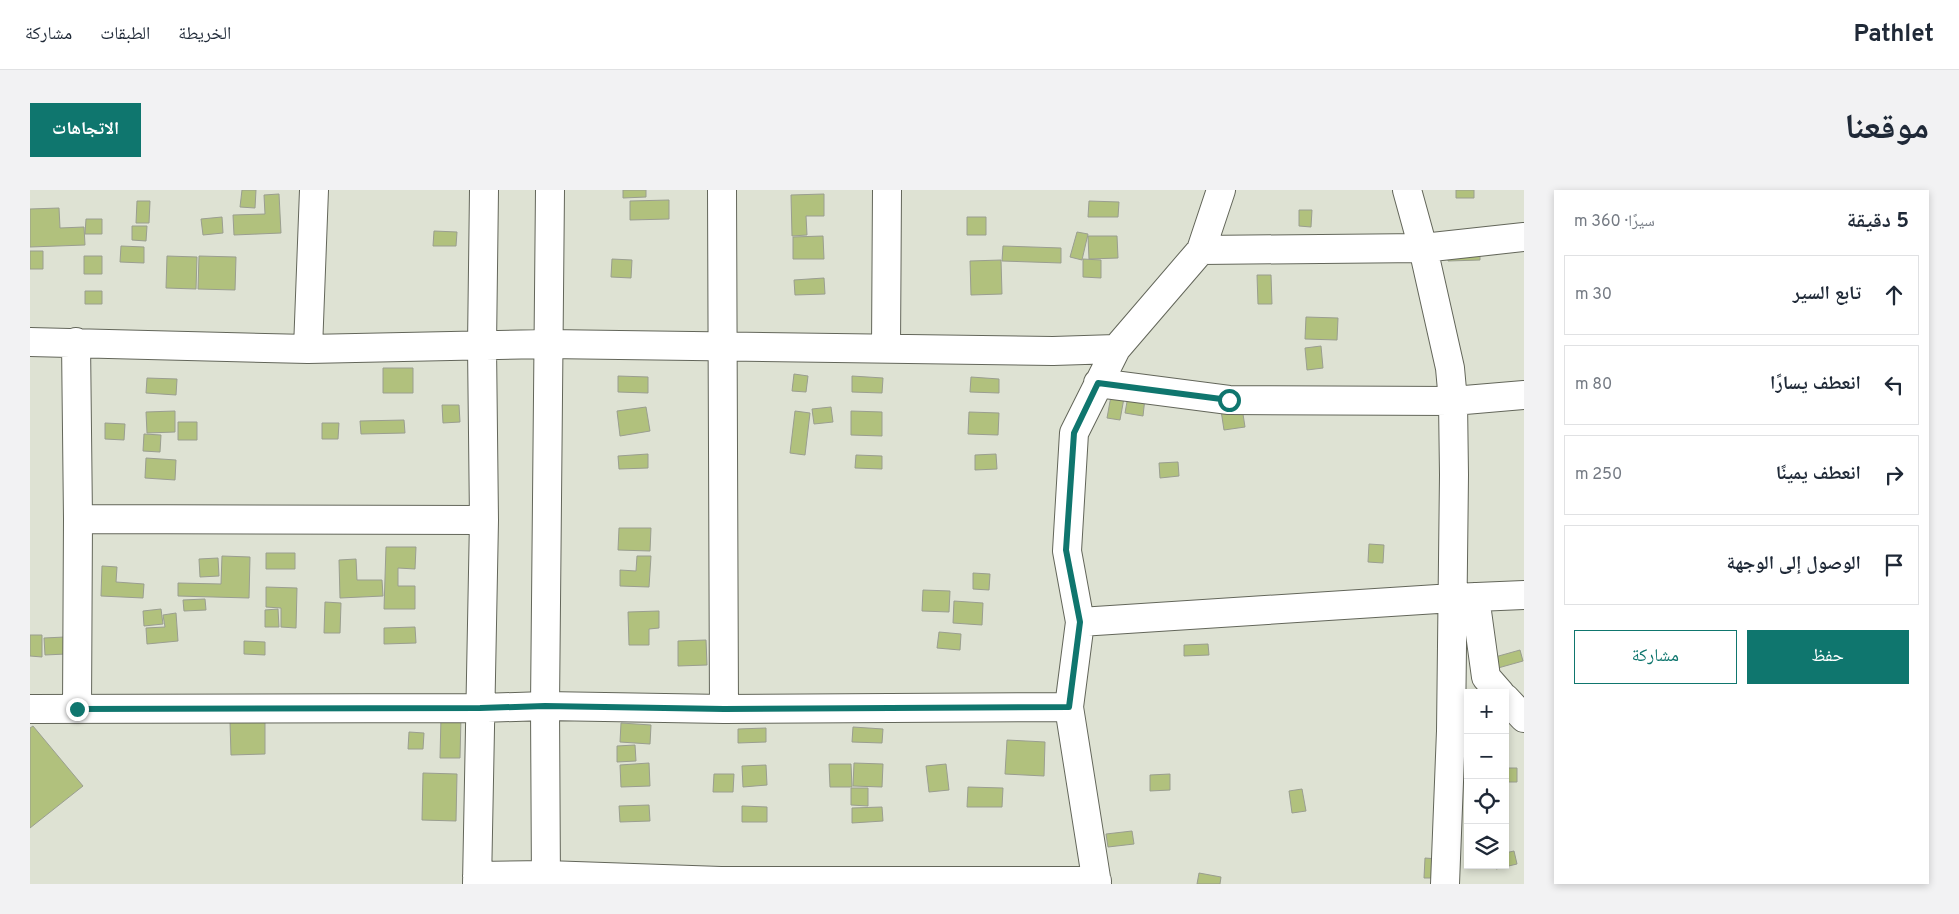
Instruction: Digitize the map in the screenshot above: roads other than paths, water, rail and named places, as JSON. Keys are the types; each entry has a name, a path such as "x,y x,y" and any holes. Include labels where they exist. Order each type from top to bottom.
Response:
{"street":[{"path":"308,349 314,190"},
{"path":"484,190 482,346 484,520 477,880 1097,883 1069,707 1080,622 1066,550 1074,433 1116,349 1201,250 1222,190"},
{"path":"546,880 545,706 550,190"},
{"path":"722,190 724,709"},
{"path":"886,348 887,190"},
{"path":"1408,190 1450,368 1453,401 1454,475 1464,597 1451,731 1445,884"},
{"path":"1201,250 1423,248 1524,237"},
{"path":"30,342 308,349 548,344 1053,351 1116,349"},
{"path":"76,342 78,519 77,709"},
{"path":"1098,383 1229,400 1453,401 1524,395"},
{"path":"78,519 484,520"},
{"path":"1080,622 1464,597 1524,595"},
{"path":"1464,597 1486,678 1496,689"},
{"path":"1509,702 1524,718"},
{"path":"30,709 480,708 545,706 724,709 1069,707"}]}
